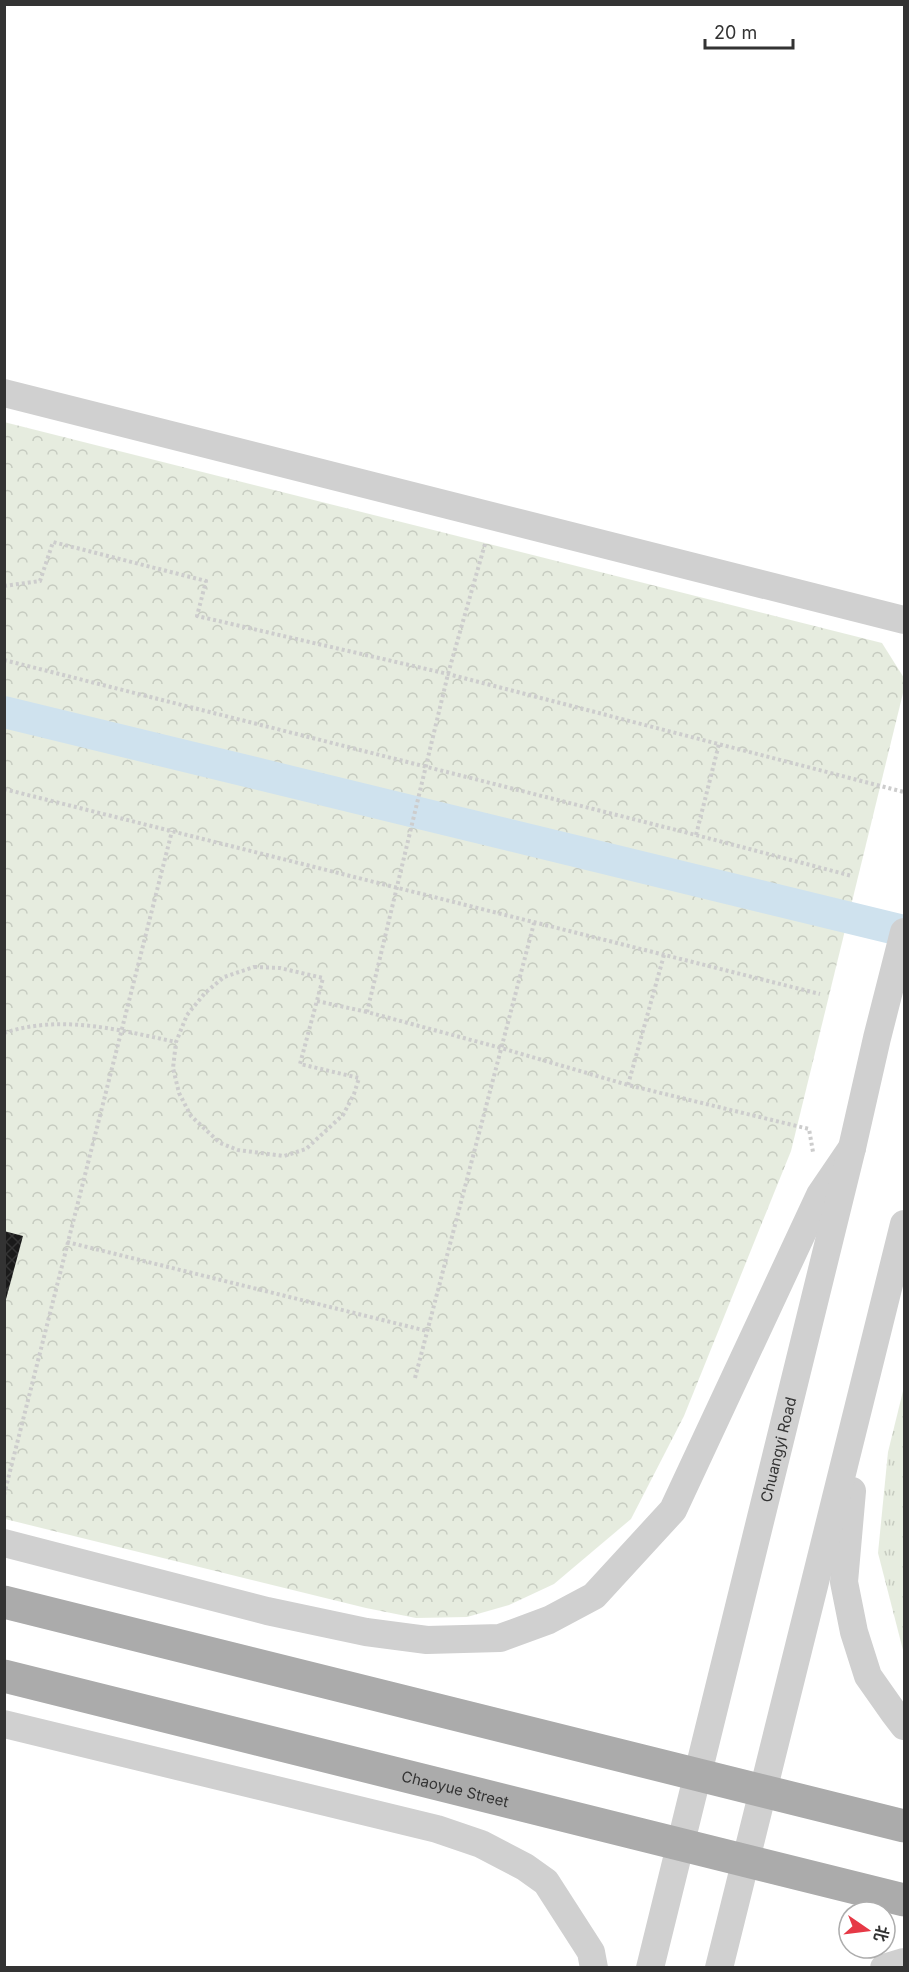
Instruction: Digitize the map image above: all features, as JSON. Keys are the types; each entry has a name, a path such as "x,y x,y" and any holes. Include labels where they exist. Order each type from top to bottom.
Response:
{"main road":[{"path":"4,1602 904,1826"},
{"name":"Chaoyue Street","path":"4,1676 904,1900"}],"street":[{"path":"4,393 904,620"},
{"name":"Chuangyi Road","path":"650,1968 904,932"},
{"path":"4,1543 267,1611 366,1632 427,1640 500,1638 549,1620 594,1596 673,1510 820,1195 852,1148"},
{"path":"719,1968 904,1224"},
{"path":"863,1390 844,1582 854,1632 868,1676 904,1726"},
{"path":"4,1724 437,1829 481,1844 525,1867 546,1882 591,1952 594,1968"},
{"path":"884,1968 904,1962"}],"path":[{"path":"367,1012 448,674 493,517"},
{"path":"4,586 40,581 53,542 206,581 198,616 448,674 904,792"},
{"path":"4,660 852,876"},
{"path":"696,835 719,744"},
{"path":"4,789 820,994"},
{"path":"4,1496 172,831"},
{"path":"415,1378 534,923"},
{"path":"628,1086 664,955"},
{"path":"254,968 280,968 323,978 316,1001 300,1064 359,1078 343,1115 306,1149 284,1156 238,1150 220,1143 191,1116 179,1093 172,1068 176,1042 187,1015 205,993 224,977 254,968"},
{"path":"316,1001 367,1012 501,1048 628,1086 809,1130 820,1195"},
{"path":"4,1033 46,1023 89,1025 176,1042"},
{"path":"67,1242 427,1331"}],"green space":[{"path":"4,422 882,643 904,678 904,689 791,1151 684,1416 631,1519 554,1584 509,1605 467,1617 416,1618 366,1608 5,1519"},
{"path":"904,1387 904,1654 878,1553 888,1452"}],"building":[{"path":"4,1231 23,1236 5,1303 4,1303"}],"waterway":[{"path":"4,712 904,931"}]}
